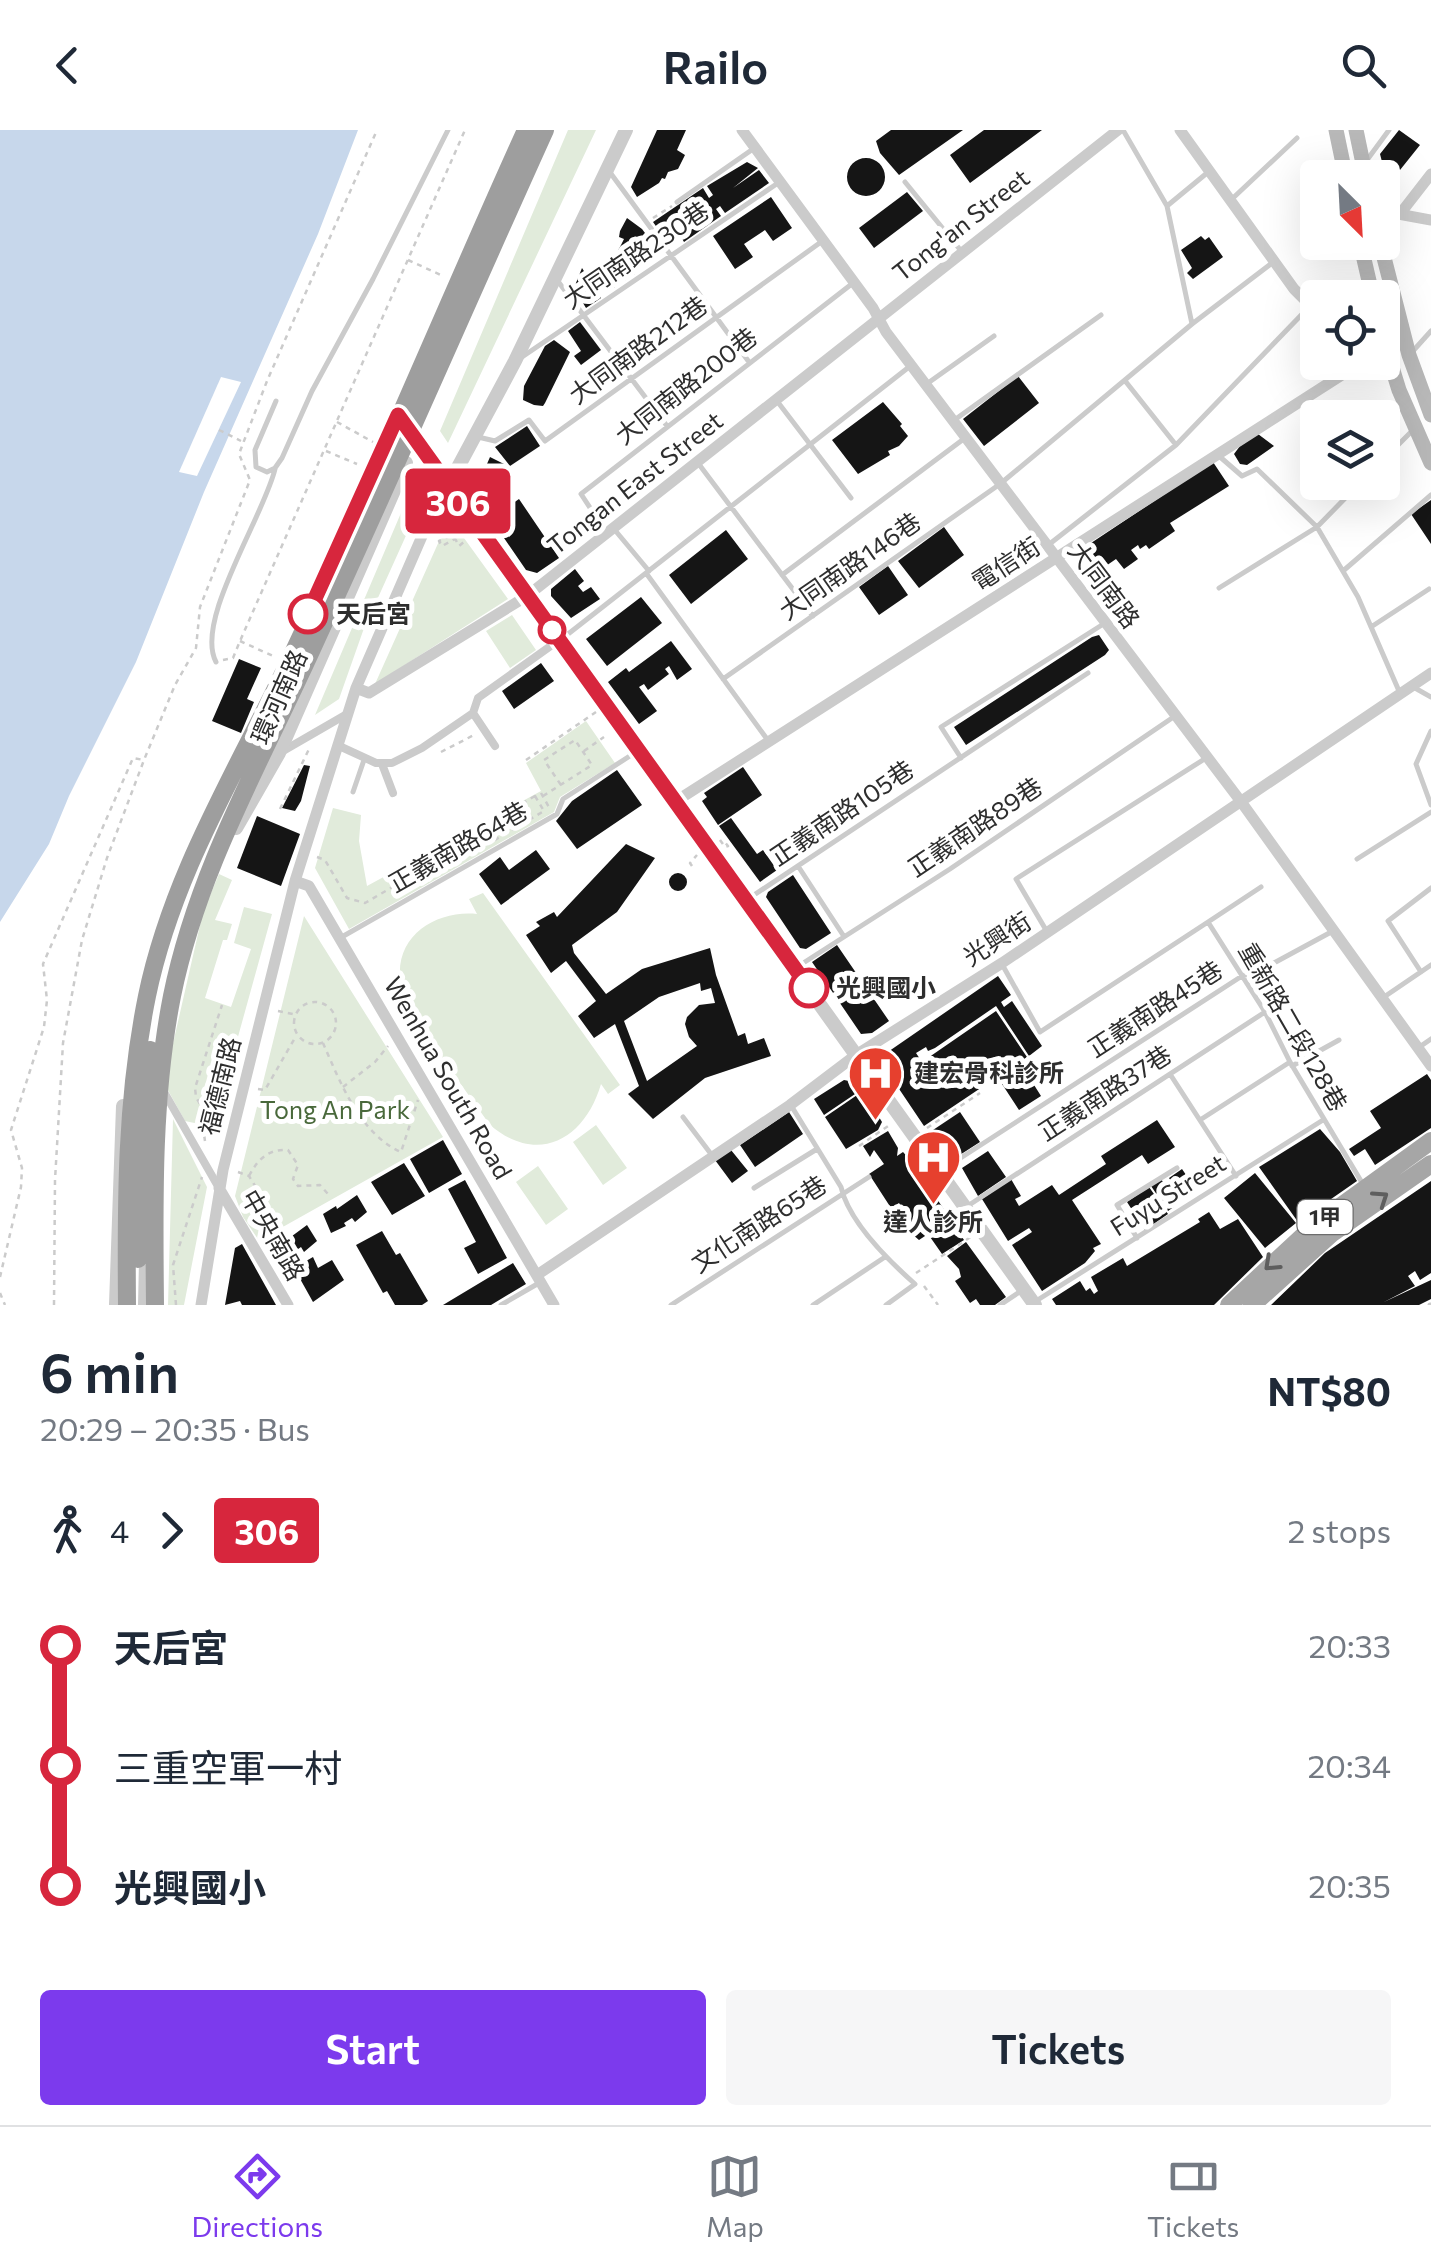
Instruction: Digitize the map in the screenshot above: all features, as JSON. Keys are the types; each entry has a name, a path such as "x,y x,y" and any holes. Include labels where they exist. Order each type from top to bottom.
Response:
{"highway":[{"path":"127,1305 128,1142 148,994 180,883 263,715 526,130"},
{"path":"156,1305 157,1135 172,997 192,922 218,846 326,620 548,130"},
{"path":"142,1305 141,1126 156,1010 192,882 241,775 263,715"}],"main road":[{"path":"1336,130 1342,160"},
{"path":"1356,130 1362,160"},
{"path":"1385,260 1409,355 1431,415"},
{"path":"1395,380 1431,462"},
{"name":"1甲","path":"1229,1305 1270,1264 1364,1187 1431,1141"},
{"name":"1甲","path":"1252,1305 1332,1233 1431,1164"}],"street":[{"path":"116,1305 120,1142 133,1026 163,908 182,862 302,628 526,130"},
{"name":"環河南路","path":"142,1305 149,1145 168,1021 216,862 279,754 548,130"},
{"path":"448,486 515,361 626,130"},
{"name":"大同南路","path":"742,130 911,366 1242,803 1431,1066"},
{"name":"Tong'an Street","path":"879,319 1120,130"},
{"path":"1180,130 1300,293"},
{"path":"1431,174 1400,214 1431,220"},
{"name":"Tongan East Street","path":"356,688 369,693 527,596 879,319"},
{"path":"1400,356 1409,355"},
{"name":"電信街","path":"673,803 1333,380"},
{"path":"398,415 1034,1304"},
{"name":"福德南路","path":"201,1305 219,1188 295,881 356,688 436,504 448,486"},
{"path":"337,746 382,764 392,763 474,713 478,698 559,640"},
{"name":"光興街","path":"539,1278 856,1055 1002,963 1431,673"},
{"path":"474,713 495,746"},
{"path":"279,754 347,714"},
{"path":"382,764 393,793"},
{"name":"Wenhua South Road","path":"295,881 308,886 324,911 554,1305"},
{"path":"158,1082 219,1188"},
{"name":"中央南路","path":"219,1188 288,1305"}],"lane":[{"path":"216,662 210,650 219,602 272,483 275,468 448,130"},
{"path":"1120,130 1167,206 1192,324"},
{"path":"1371,160 1389,130"},
{"path":"1230,200 1297,138"},
{"path":"677,202 755,148"},
{"path":"608,169 749,362"},
{"path":"1167,206 1210,171"},
{"name":"大同南路230巷","path":"515,361 780,181"},
{"path":"905,182 962,252"},
{"name":"大同南路212巷","path":"476,437 495,441 528,420 545,442 823,240"},
{"name":"大同南路146巷","path":"722,679 1000,484 1274,261"},
{"path":"555,278 666,426"},
{"name":"大同南路200巷","path":"611,532 582,494 854,282"},
{"path":"952,421 1100,315"},
{"path":"1046,546 1176,445 1300,324"},
{"path":"1409,355 1431,330"},
{"path":"926,385 994,336"},
{"path":"559,640 911,366"},
{"path":"1126,382 1176,445"},
{"path":"275,468 267,472 256,467 255,450 276,401"},
{"path":"776,401 851,498"},
{"path":"1400,443 1415,428"},
{"path":"782,575 965,438"},
{"path":"1216,454 1242,476 1257,470 1317,527 1371,627 1401,694"},
{"path":"698,463 813,616"},
{"path":"1342,571 1431,495"},
{"path":"1219,588 1317,527 1343,500"},
{"path":"611,532 647,572 769,742"},
{"path":"1371,627 1429,590"},
{"path":"961,758 941,727 1105,623"},
{"name":"正義南路105巷","path":"746,901 1088,673"},
{"path":"1412,686 1431,697"},
{"name":"正義南路89巷","path":"795,968 950,869 1175,716"},
{"path":"1357,859 1431,808 1416,764 1431,733"},
{"name":"正義南路64巷","path":"340,938 557,814 563,799 638,750"},
{"path":"352,792 364,757"},
{"path":"1048,932 1016,879 1207,758"},
{"path":"798,866 843,934"},
{"path":"1002,963 1040,1032 1261,887"},
{"path":"1421,972 1388,920 1431,888"},
{"name":"重新路二段128巷","path":"1208,922 1266,1012 1291,1064 1364,1187"},
{"name":"正義南路45巷","path":"940,1172 1242,976 1259,971 1334,930"},
{"path":"1382,998 1431,966"},
{"name":"正義南路37巷","path":"966,1208 1266,1012"},
{"path":"1418,1048 1431,1039"},
{"path":"1200,1120 1291,1064 1339,1040"},
{"path":"1170,1074 1236,1176"},
{"path":"790,1104 842,1195 885,1256 915,1284 886,1305"},
{"path":"683,1118 712,1156"},
{"name":"Fuyu Street","path":"1034,1304 1324,1120"},
{"path":"754,1188 817,1149"},
{"path":"1137,1238 1117,1205 1177,1168"},
{"name":"文化南路65巷","path":"671,1305 870,1177"},
{"path":"813,1305 885,1256"},
{"path":"501,1305 539,1278"},
{"path":"1000,1305 1024,1289"}],"path":[{"path":"266,381 378,130"},
{"path":"232,658 465,130"},
{"path":"646,223 677,202"},
{"path":"408,260 443,276"},
{"path":"219,430 255,450"},
{"path":"324,451 357,464"},
{"path":"478,509 512,483"},
{"path":"54,1305 55,1180 63,1043 82,940 107,858 144,760 175,685 196,648 200,607 238,506"},
{"path":"438,539 442,546 452,540 450,536 440,542 442,546 455,539"},
{"path":"460,546 465,541"},
{"path":"240,641 275,657"},
{"path":"526,760 606,705"},
{"path":"280,809 317,730"},
{"path":"441,752 470,737"},
{"path":"583,751 604,737"},
{"path":"540,803 543,796 560,786 592,765 575,740 544,760 560,786"},
{"path":"0,1277 21,1188 22,1168 11,1130 44,1027 47,1000 43,964 133,758 144,760"},
{"path":"536,796 544,812 488,844 482,836 478,829 536,796"},
{"path":"543,796 554,814"},
{"path":"324,911 347,898 364,902 482,836"},
{"path":"720,840 727,846"},
{"path":"317,857 325,860 347,898"},
{"path":"295,1015 311,1002 330,1008 336,1027 323,1043"},
{"path":"208,1152 203,1128 213,1127 195,1088 222,1005"},
{"path":"278,1011 295,1015"},
{"path":"258,1088 265,1090 297,1035 295,1015"},
{"path":"297,1035 309,1043 323,1043"},
{"path":"323,1043 342,1088 375,1134 401,1152 418,1098"},
{"path":"342,1088 375,1062 388,1046"},
{"path":"914,1137 980,1093"},
{"path":"859,1146 901,1118"},
{"path":"249,1176 260,1158 288,1150 298,1165 293,1178 298,1186 320,1185 328,1194"},
{"path":"238,1172 249,1176 281,1228"},
{"path":"176,1305 173,1265 202,1177"},
{"path":"908,1278 982,1230"},
{"path":"916,1274 938,1305"},
{"path":"0,1294 5,1305"}],"green space":[{"path":"568,130 596,130 448,443 440,431"},
{"path":"415,480 425,480 427,489 363,631 339,699 315,715"},
{"path":"455,532 464,538 508,599 375,684 440,539"},
{"path":"512,615 536,650 510,668 486,631"},
{"path":"586,721 615,763 560,797 554,812 349,929 315,868 333,808 361,815 359,841 367,886 541,791 526,763"},
{"path":"219,874 232,880 215,920 232,924 205,998 231,1007 251,949 234,943 244,907 272,914 213,1127 185,1121 164,1083 203,912"},
{"path":"483,893 620,1085 608,1094 601,1084 594,1103 572,1132 542,1145 525,1144 490,1125 412,1016 402,992 401,961 413,937 435,921 477,914 469,899"},
{"name":"Tong An Park","path":"304,916 443,1137 281,1228 262,1245 243,1217 235,1196"},
{"path":"173,1119 207,1187 184,1305 168,1305"},
{"path":"596,1125 627,1168 603,1185 573,1142"},
{"path":"538,1166 568,1209 546,1225 516,1182"}],"water":[{"path":"0,130 358,130 318,234 204,492 136,662 49,844 0,922"}],"pier":[{"path":"221,377 241,382 197,476 179,472"}],"building":[{"path":"657,130 686,130 677,150 685,155 678,169 668,172 665,179 637,197 631,187"},
{"path":"891,130 963,130 899,175 880,153 876,141"},
{"path":"984,130 1042,130 970,183 950,155"},
{"path":"1399,130 1420,145 1400,170 1400,160 1382,160 1380,154"},
{"path":"866,158 880,163 885,177 880,191 866,196 852,191 847,177 852,163"},
{"path":"747,162 758,168 733,188 759,170 769,183 725,213 720,206 716,209 721,216 684,242 680,235 668,243 653,222 703,188 709,198 713,195 707,186"},
{"path":"907,192 923,211 874,248 859,228"},
{"path":"771,197 792,228 773,241 765,230 744,244 753,257 735,269 713,236"},
{"path":"627,218 645,233 640,245 646,248 634,275 629,273 614,288 597,278 624,239 619,237"},
{"path":"1201,236 1205,240 1209,237 1223,257 1193,279 1187,273 1192,268 1181,250"},
{"path":"582,268 601,298 586,308 574,288"},
{"path":"580,322 601,350 581,365 574,356 581,351 568,331"},
{"path":"554,340 570,352 543,406 534,405 523,400 524,386 545,346"},
{"path":"1018,376 1039,403 984,446 963,419"},
{"path":"883,402 908,436 888,451 890,455 858,474 832,440"},
{"path":"527,426 540,446 510,466 495,447"},
{"path":"1258,434 1274,446 1247,465 1240,464 1234,454"},
{"path":"490,457 510,467 501,489 492,494 477,487"},
{"path":"1213,462 1229,486 1170,523 1175,531 1149,549 1146,545 1140,549 1138,545 1131,550 1138,559 1124,569 1116,559 1100,570 1085,547"},
{"path":"500,493 509,506 519,499 559,558 537,573 526,570 482,506"},
{"path":"1431,500 1431,544 1411,514"},
{"path":"944,527 964,555 919,588 898,561"},
{"path":"726,530 748,559 691,604 669,575"},
{"path":"888,566 908,595 879,615 859,587"},
{"path":"575,569 584,581 578,586 583,592 591,587 600,599 571,618 551,596 551,589"},
{"path":"641,597 662,623 607,666 586,639"},
{"path":"1099,635 1109,650 1105,655 966,745 954,727"},
{"path":"671,641 692,669 677,680 669,666 665,669 669,674 648,690 644,684 639,687 657,711 639,724 608,682 626,668 629,672"},
{"path":"239,659 261,668 247,699 254,702 241,733 212,721"},
{"path":"541,663 554,681 514,709 502,691"},
{"path":"304,765 310,766 301,801 295,811 282,808"},
{"path":"743,767 762,795 718,825 702,801 707,797 704,793"},
{"path":"617,770 642,805 577,849 556,821 572,801"},
{"path":"257,816 300,834 281,886 237,868"},
{"path":"731,818 757,854 763,850 777,870 760,882 719,826"},
{"path":"626,844 655,858 617,912 572,945 574,953 606,994 642,969 710,948 738,1036 745,1033 748,1044 764,1038 771,1056 705,1078 653,1119 628,1094 639,1086 615,1024 594,1038 578,1016 596,1001 566,961 551,973 526,935 540,926 536,922 554,912 557,917","holes":["700,983 701,991 711,988 715,1003 699,1005 687,1017 689,1037 697,1046 647,1081 624,1021 659,997"]},
{"path":"536,850 550,869 501,905 479,874 500,857 509,870"},
{"path":"678,873 685,875 685,889 678,891 671,889 669,882 671,875"},
{"path":"793,875 831,933 806,949 800,948 766,897"},
{"path":"837,945 889,1021 872,1033 861,1034 812,962"},
{"path":"998,976 1011,995 1001,1002 1004,1007 1012,1001 1042,1046 1029,1056 996,1006 935,1048 928,1051 926,1047 916,1053 922,1062 996,1011 1027,1057 924,1126 885,1068 882,1056"},
{"path":"1024,1069 1041,1096 1019,1110 1002,1084"},
{"path":"1427,1074 1431,1080 1431,1128 1375,1165 1365,1149 1354,1156 1349,1149 1381,1128 1370,1111"},
{"path":"844,1080 854,1082 861,1090 824,1115 814,1099"},
{"path":"863,1091 882,1122 878,1130 846,1149 825,1117"},
{"path":"789,1112 803,1134 755,1167 740,1145"},
{"path":"960,1112 980,1142 952,1160 933,1130"},
{"path":"1157,1120 1175,1147 1148,1164 1142,1155 1072,1200 1101,1244 1093,1248 1095,1251 1085,1263 1042,1291 1012,1245 1032,1232 1029,1228 1008,1241 982,1199 1011,1179 1021,1196 1015,1199 1019,1206 1052,1185 1059,1195 1106,1164 1101,1156"},
{"path":"1320,1129 1357,1181 1298,1222 1259,1167"},
{"path":"888,1131 898,1148 897,1156 903,1152 914,1164 964,1240 942,1254 928,1234 919,1240 912,1234 899,1203 891,1208 869,1174 884,1164 874,1150 870,1157 863,1146"},
{"path":"443,1140 462,1174 429,1193 410,1159"},
{"path":"731,1150 748,1171 732,1183 715,1160"},
{"path":"988,1151 1006,1177 978,1196 962,1168"},
{"path":"404,1163 425,1196 392,1215 371,1182"},
{"path":"1182,1169 1197,1191 1183,1200 1169,1178"},
{"path":"1255,1173 1296,1223 1265,1248 1224,1198"},
{"path":"1161,1179 1178,1204 1168,1211 1151,1186"},
{"path":"465,1180 507,1258 478,1274 464,1248 476,1242 448,1189"},
{"path":"1431,1181 1431,1273 1420,1280 1415,1271 1408,1276 1415,1286 1384,1302 1431,1280 1431,1299 1419,1305 1271,1305 1325,1253"},
{"path":"1149,1187 1168,1214 1145,1230 1127,1202"},
{"path":"357,1195 367,1212 331,1233 323,1214"},
{"path":"1209,1212 1220,1229 1238,1219 1263,1257 1214,1305 1056,1305 1052,1299 1080,1281 1086,1291 1090,1288 1094,1294 1098,1291 1091,1277 1123,1258 1127,1266 1200,1222 1198,1219"},
{"path":"307,1225 317,1241 283,1261 273,1244"},
{"path":"382,1231 428,1301 422,1305 395,1305 387,1291 383,1293 356,1245"},
{"path":"966,1242 1006,1297 995,1305 980,1305 976,1299 970,1303 955,1281 961,1277 959,1269 947,1256"},
{"path":"242,1244 276,1305 242,1305 240,1301 225,1305 235,1248"},
{"path":"313,1257 318,1268 332,1260 344,1280 313,1302 294,1268"},
{"path":"513,1263 526,1284 491,1305 443,1305"}],"bus line":[{"name":"306","path":"308,614 398,415 809,988"}],"place":[{"name":"天后宮","path":"308,614"},
{"name":"光興國小","path":"809,988"},
{"name":"建宏骨科診所","path":"875,1122"},
{"name":"達人診所","path":"933,1206"}]}
